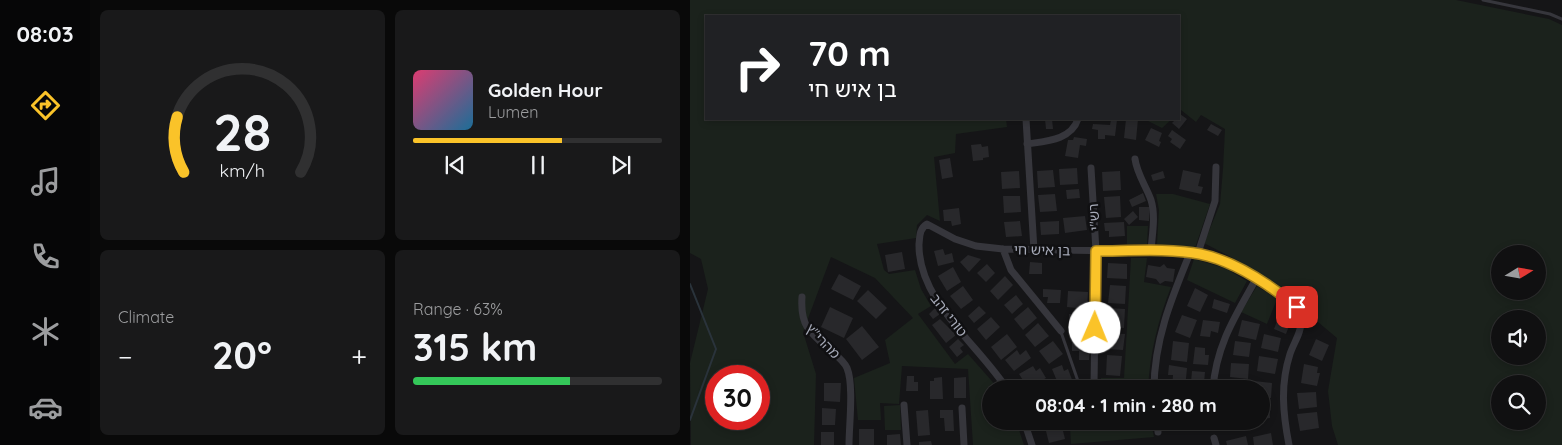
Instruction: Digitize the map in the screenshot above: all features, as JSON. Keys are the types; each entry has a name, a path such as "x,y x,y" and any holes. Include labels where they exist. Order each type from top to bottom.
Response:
{"street":[{"path":"1026,120 1034,250"},
{"path":"1027,144 1047,141 1068,134 1075,127 1078,120"},
{"path":"1135,159 1138,172 1152,207 1151,251"},
{"name":"רש\"י","path":"1091,168 1096,251 1094,380"},
{"path":"1155,380 1159,339 1171,301 1194,253 1215,201 1216,168"},
{"name":"טורי זהב","path":"1000,380 929,289 921,267 920,233 922,227 927,224 966,243 1003,249"},
{"path":"1003,249 1011,270 1061,331"},
{"name":"בן איש חי","path":"1003,249 1194,253 1224,262 1256,278 1297,307 1301,316 1301,329 1290,354 1284,382 1284,416 1288,445"},
{"path":"1214,380 1218,356 1223,341 1256,278"},
{"name":"מהרי\"ץ","path":"802,297 801,311 808,329 841,358 848,372 850,384 849,445"},
{"path":"904,405 906,445"},
{"path":"962,408 964,445"},
{"path":"1027,430 1032,445"}],"lane":[{"path":"1483,0 1550,14 1562,19"},
{"path":"1061,331 1078,380"}],"shaded area":[{"path":"690,0 1456,0 1549,19 1562,25 1562,445 1338,445 1332,426 1328,391 1337,338 1275,286 1244,264 1204,243 1220,204 1225,129 1201,115 1196,122 1180,111 1180,15 705,15 705,120 1006,120 1007,127 956,134 955,153 934,157 940,221 927,215 917,225 916,238 877,244 884,270 889,274 915,270 921,289 931,306 918,314 955,364 968,354 991,380 982,380 982,430 1019,430 1024,445 973,445 968,369 902,366 899,404 880,403 881,420 858,420 854,378 890,363 885,340 913,318 875,278 831,257 803,332 816,374 814,445 691,445 690,363 708,289 701,259 690,253"},
{"path":"1146,120 1171,120 1162,128"},
{"path":"1156,194 1173,194 1210,204 1195,248 1157,244 1159,210"},
{"path":"1127,226 1148,226 1147,244 1127,244"},
{"path":"1131,258 1147,258 1144,282 1171,287 1155,337 1149,380 1101,380 1101,378 1124,378"},
{"path":"1194,259 1225,268 1247,281 1235,303 1187,280"},
{"path":"1257,286 1277,299 1267,324 1241,312"},
{"path":"900,405 901,430 885,430 884,406"},
{"path":"1070,430 1153,430 1154,437 1071,444"}],"building":[{"path":"1180,114 1187,119 1179,129 1172,123 1175,120 1180,120"},
{"path":"1045,120 1052,120 1053,129 1046,129"},
{"path":"1111,120 1117,120 1115,136 1105,135 1105,139 1098,139 1098,130 1092,129 1093,124 1110,125"},
{"path":"1126,120 1138,120 1136,140 1124,138"},
{"path":"1211,124 1222,130 1218,136 1207,130"},
{"path":"1151,128 1162,133 1159,147 1145,140"},
{"path":"1172,130 1186,140 1180,149 1170,142 1172,139 1168,136"},
{"path":"1074,137 1087,139 1086,146 1080,145 1078,158 1065,156 1068,140 1073,140"},
{"path":"981,144 982,147 988,146 989,157 973,161 971,145"},
{"path":"950,158 953,177 942,179 939,160"},
{"path":"1077,168 1078,184 1060,185 1059,169"},
{"path":"1053,170 1055,187 1038,188 1037,171"},
{"path":"1183,170 1201,174 1198,186 1203,187 1201,194 1179,189"},
{"path":"1019,171 1020,188 1002,189 1001,172"},
{"path":"1120,171 1121,190 1103,191 1102,172"},
{"path":"1163,171 1165,178 1153,181 1151,175"},
{"path":"1079,189 1080,198 1067,199 1066,190"},
{"path":"1143,193 1146,201 1132,207 1129,200"},
{"path":"1055,194 1057,211 1040,212 1038,195"},
{"path":"1003,196 1020,196 1021,212 1004,213"},
{"path":"1120,196 1121,217 1106,218 1104,197"},
{"path":"1139,207 1150,207 1149,221 1139,220"},
{"path":"959,208 961,224 952,226 951,221 944,221 943,210"},
{"path":"1133,211 1138,217 1129,225 1124,219"},
{"path":"1085,216 1087,230 1065,233 1063,218"},
{"path":"1020,221 1022,236 1006,237 1004,222"},
{"path":"1059,221 1059,234 1041,235 1040,222"},
{"path":"1124,222 1125,236 1109,237 1109,231 1105,231 1104,223"},
{"path":"943,249 945,255 952,253 954,262 938,266 934,251"},
{"path":"902,252 905,269 888,272 885,255"},
{"path":"968,255 981,259 969,272 960,262"},
{"path":"1030,262 1042,263 1042,274 1029,274"},
{"path":"1108,263 1127,264 1127,279 1107,278"},
{"path":"987,264 995,273 986,282 977,273"},
{"path":"1164,264 1167,268 1175,269 1173,282 1165,281 1160,284 1156,279 1146,277 1148,265 1160,267"},
{"path":"953,267 961,282 947,291 938,276"},
{"path":"839,274 861,286 853,300 831,289"},
{"path":"1005,276 1013,285 998,300 990,291"},
{"path":"1110,285 1126,286 1125,304 1108,303"},
{"path":"963,286 973,300 961,309 950,296"},
{"path":"1195,288 1208,295 1200,312 1187,306"},
{"path":"1043,289 1061,290 1060,303 1047,303 1048,297 1043,297"},
{"path":"868,290 887,308 876,319 857,301"},
{"path":"1068,291 1088,292 1087,309 1067,307"},
{"path":"1016,295 1023,304 1012,314 1004,305"},
{"path":"1214,299 1230,304 1227,313 1212,308"},
{"path":"979,306 986,313 974,323 968,316"},
{"path":"830,307 853,318 844,338 821,327"},
{"path":"1028,307 1037,318 1023,330 1014,319"},
{"path":"935,308 940,314 933,319 929,314"},
{"path":"1108,308 1125,309 1124,328 1107,327"},
{"path":"1281,311 1290,315 1288,320 1291,321 1286,334 1274,329"},
{"path":"1069,314 1085,314 1084,333 1069,333"},
{"path":"1182,315 1197,320 1190,338 1175,332"},
{"path":"991,317 1000,327 986,340 977,329"},
{"path":"940,319 956,335 946,343 932,325"},
{"path":"1203,320 1220,322 1218,333 1211,331 1210,337 1200,336"},
{"path":"1242,320 1260,324 1256,340 1238,336"},
{"path":"1038,323 1049,336 1035,347 1025,335"},
{"path":"862,326 879,347 862,360 846,339"},
{"path":"1109,333 1125,334 1123,350 1107,349"},
{"path":"1007,334 1017,347 1001,360 991,347"},
{"path":"1264,334 1281,338 1278,352 1261,348"},
{"path":"1078,338 1086,338 1086,344 1090,344 1089,360 1079,360 1079,351 1072,351 1072,343 1078,343"},
{"path":"958,339 964,345 960,348 963,352 957,357 949,347"},
{"path":"1316,339 1329,345 1322,361 1309,355"},
{"path":"1053,341 1063,354 1049,364 1039,351"},
{"path":"1173,341 1189,343 1187,362 1171,360"},
{"path":"1235,341 1251,343 1249,357 1233,355"},
{"path":"1195,347 1205,348 1205,355 1209,355 1208,365 1193,364"},
{"path":"1017,350 1020,355 1026,350 1031,358 1014,371 1005,360"},
{"path":"1107,355 1122,356 1120,376 1106,375"},
{"path":"1259,356 1278,359 1275,374 1257,371"},
{"path":"1231,363 1249,364 1248,379 1230,377"},
{"path":"1304,364 1318,367 1317,373 1320,373 1317,386 1301,383"},
{"path":"1062,365 1064,371 1068,369 1072,380 1057,380 1052,369"},
{"path":"1169,365 1187,368 1186,380 1173,380 1173,375 1168,375"},
{"path":"1033,366 1036,371 1040,368 1046,378 1042,380 1023,380 1019,374"},
{"path":"1192,371 1205,372 1204,380 1191,380"},
{"path":"907,376 914,376 914,382 918,382 918,391 906,391"},
{"path":"942,377 943,399 930,399 930,381 934,381 934,378"},
{"path":"966,377 966,398 954,398 954,378"},
{"path":"824,383 841,383 840,402 824,401"},
{"path":"1270,383 1272,383 1270,398"},
{"path":"1316,392 1317,407 1299,409 1297,393"},
{"path":"822,408 836,409 835,425 822,425"},
{"path":"928,410 930,435 918,436 916,411"},
{"path":"940,410 953,410 954,431 945,431 944,418 940,418"},
{"path":"1317,412 1319,428 1300,431 1297,414"},
{"path":"859,429 874,429 874,445 859,445"},
{"path":"1046,430 1063,430 1065,439 1049,443"},
{"path":"821,432 834,432 834,445 821,445"},
{"path":"1271,433 1273,445 1254,445 1253,437"},
{"path":"900,434 901,445 887,445 887,435"},
{"path":"1246,436 1248,445 1227,445 1226,441"},
{"path":"931,441 932,445 919,445 919,442"}],"waterway":[{"path":"690,284 716,349 690,420"}],"route":[{"path":"1095,328 1096,251 1179,252 1211,256 1263,282 1297,307"}]}
